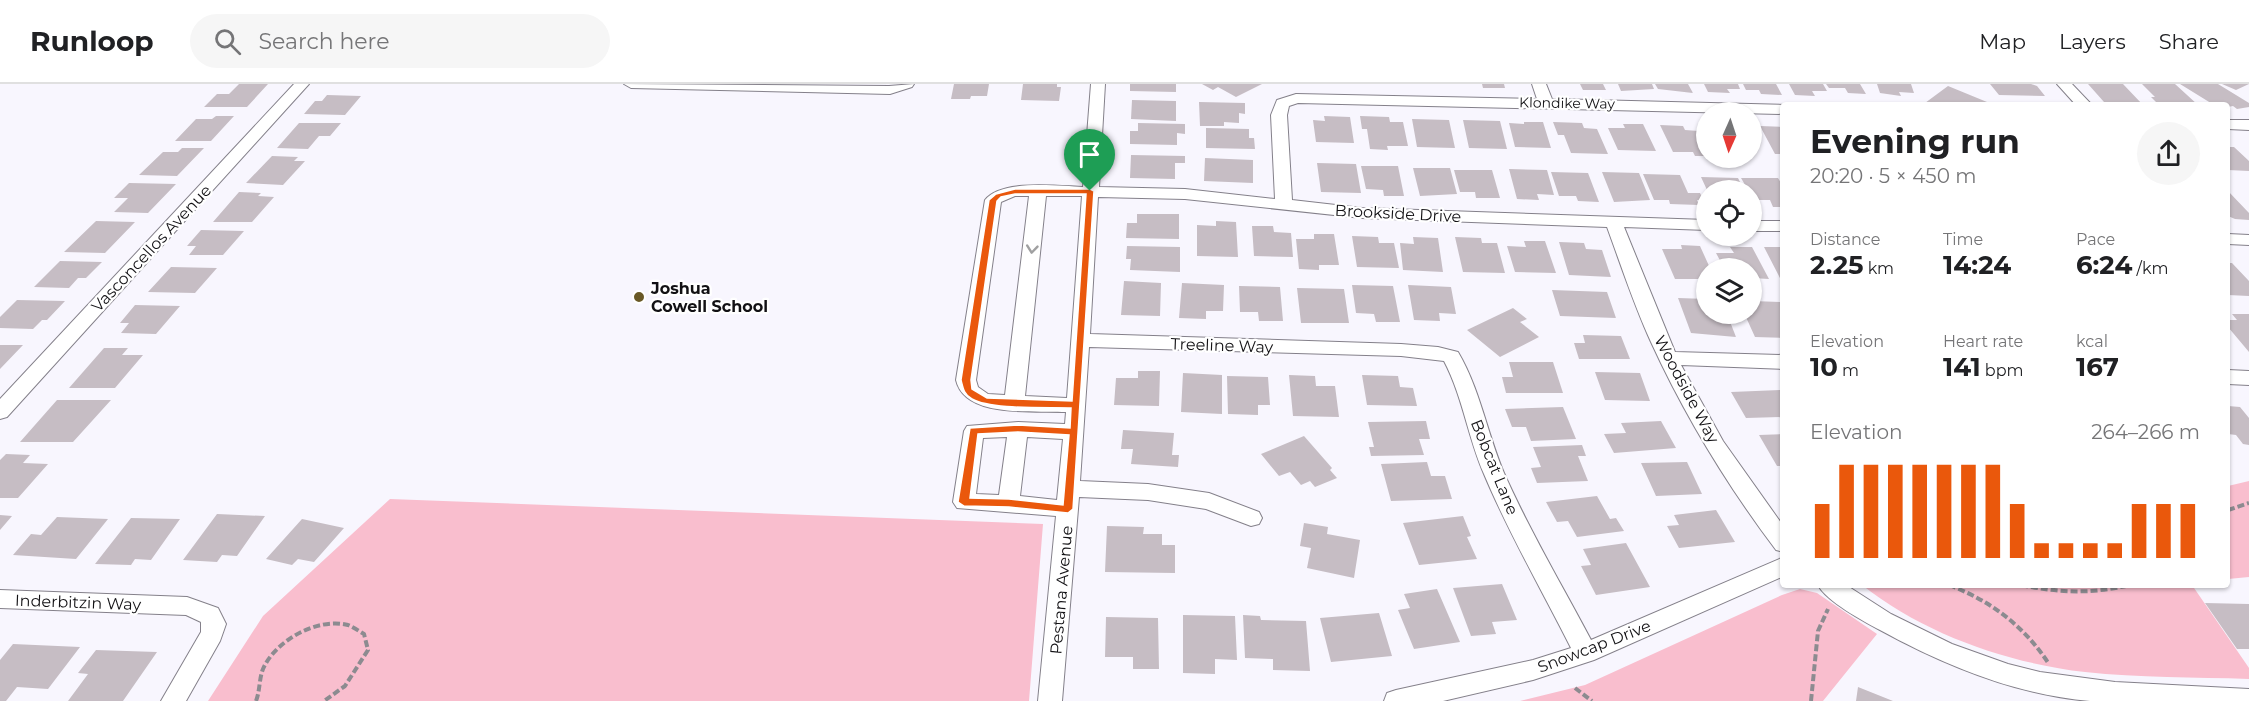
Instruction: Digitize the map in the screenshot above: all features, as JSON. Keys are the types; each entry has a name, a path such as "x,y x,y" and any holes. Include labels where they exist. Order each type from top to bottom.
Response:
{"street":[{"name":"Vasconcellos Avenue","path":"0,412 302,84"},
{"path":"631,84 890,90 907,84"},
{"name":"Pestana Avenue","path":"1050,701 1069,499 1098,84"},
{"path":"1539,84 1546,102"},
{"path":"2064,84 2081,102"},
{"name":"Klondike Way","path":"1284,206 1279,115 1282,103 1306,97 1780,109"},
{"path":"2230,125 2249,125"},
{"path":"1038,191 1014,403 1076,405"},
{"name":"Brookside Drive","path":"1014,403 986,401 974,396 968,390 966,380 993,200 1006,193 1090,191 1185,195 1362,213 1696,225"},
{"name":"Woodside Way","path":"1614,222 1668,358 1706,430 1762,516 1780,539"},
{"path":"1762,226 1780,226"},
{"path":"2230,239 2249,240"},
{"name":"Treeline Way","path":"1081,340 1362,349"},
{"name":"Bobcat Lane","path":"1362,349 1438,353 1451,357 1459,370 1483,447 1514,515 1586,653"},
{"path":"1668,358 1780,362"},
{"path":"2230,377 2249,378"},
{"path":"1009,503 1018,429"},
{"path":"1074,432 1018,429 974,431 964,502 1009,503 1148,492 1209,501 1251,518"},
{"name":"Snowcap Drive","path":"1396,701 1533,670 1586,653 1780,568"},
{"path":"1831,594 1932,646 2005,674 2069,688 2141,695 2249,700"},
{"name":"Inderbitzin Way","path":"0,598 187,606 210,615 214,624 212,634 173,701"}],"path":[{"path":"2230,509 2249,503"},
{"path":"1956,588 1979,597 1998,609 2032,639 2049,664"},
{"path":"2035,588 2058,593 2092,594 2117,588"},
{"path":"1812,701 1817,643 1823,615 1831,594"},
{"path":"256,701 261,688 263,670 276,650 298,634 324,624 348,625 364,634 368,650 357,674 333,697 324,701"},
{"path":"1575,688 1592,701"}],"shaded area":[{"path":"2249,481 2249,577 2230,579 2230,486"},
{"path":"390,499 1043,524 1029,701 208,701 263,616"},
{"path":"1866,588 2194,588 2249,668 2249,679 2105,674 2026,662 1968,644 1939,632"},
{"path":"1800,589 1817,593 1877,634 1823,701 1520,701 1585,685 1782,595"}],"building":[{"path":"239,84 268,84 247,107 204,107 217,94 229,94"},
{"path":"954,84 989,84 987,96 951,99"},
{"path":"1023,84 1057,84 1057,87 1061,87 1059,101 1021,100"},
{"path":"1130,84 1176,84 1176,92 1130,91"},
{"path":"1202,84 1262,84 1236,97 1218,87 1213,90"},
{"path":"1482,84 1504,84 1505,88 1483,88"},
{"path":"1580,84 1603,84 1606,90 1583,90"},
{"path":"1618,84 1652,84 1654,89 1621,91"},
{"path":"1655,84 1688,84 1693,93 1658,89"},
{"path":"1704,84 1738,84 1740,89 1727,89 1730,93 1708,92"},
{"path":"1743,84 1776,84 1782,95 1761,94 1759,90 1746,90"},
{"path":"1789,84 1823,84 1827,91 1812,91 1815,96 1795,95"},
{"path":"1826,84 1860,84 1866,94 1848,93 1845,88 1829,88"},
{"path":"1877,84 1911,84 1914,93 1899,92 1901,96 1880,93"},
{"path":"1990,84 2031,84 2037,86 2045,96 1999,95"},
{"path":"2088,84 2123,84 2140,102 2104,102"},
{"path":"2142,84 2175,84 2195,102 2156,102 2151,97 2155,97"},
{"path":"2180,84 2218,84 2249,103 2249,107 2237,109 2230,107 2230,102 2209,102"},
{"path":"2222,84 2249,84 2236,90"},
{"path":"1948,86 1987,102 1926,102"},
{"path":"327,95 361,96 345,115 304,114 315,101 322,101"},
{"path":"1132,100 1176,101 1176,121 1131,119"},
{"path":"1199,102 1245,103 1245,114 1239,113 1239,123 1224,122 1224,126 1200,126"},
{"path":"216,116 234,116 211,141 175,141 196,119 212,119"},
{"path":"1324,116 1350,117 1354,143 1316,142 1313,120 1325,121"},
{"path":"1360,116 1389,117 1390,122 1403,122 1408,146 1387,146 1388,150 1370,149 1367,129 1362,129"},
{"path":"1412,119 1449,120 1455,148 1417,147"},
{"path":"1463,120 1500,121 1507,149 1469,148"},
{"path":"1524,122 1543,122 1551,148 1515,147 1509,123 1524,124"},
{"path":"1553,122 1582,123 1584,128 1597,129 1608,154 1571,153 1564,135 1558,135"},
{"path":"299,123 341,123 330,136 319,136 308,149 277,148"},
{"path":"1138,123 1185,124 1185,134 1177,133 1177,145 1130,144 1130,131 1138,131"},
{"path":"1623,124 1643,124 1656,151 1618,150 1608,128 1625,128"},
{"path":"1660,125 1683,126 1685,130 1696,131 1696,156 1693,152 1673,152"},
{"path":"1762,126 1780,127 1780,154 1775,154"},
{"path":"1206,128 1249,129 1249,138 1254,138 1255,149 1206,148"},
{"path":"2230,147 2234,147 2249,161 2249,171 2230,170"},
{"path":"182,148 204,148 177,176 139,175 163,152 178,152"},
{"path":"1131,155 1185,156 1185,163 1175,163 1175,179 1130,178"},
{"path":"272,156 298,157 294,161 305,161 283,185 246,183"},
{"path":"1205,158 1253,160 1253,183 1204,181"},
{"path":"1317,163 1356,164 1361,193 1321,192"},
{"path":"1361,166 1398,166 1404,196 1384,196 1383,190 1366,189"},
{"path":"1413,168 1450,168 1457,194 1420,196"},
{"path":"1509,169 1547,170 1554,195 1537,194 1539,200 1517,199"},
{"path":"1454,170 1492,170 1500,198 1476,198 1475,192 1460,192"},
{"path":"1551,172 1588,173 1599,202 1578,201 1576,196 1559,196"},
{"path":"1602,172 1639,173 1650,200 1614,202"},
{"path":"1643,174 1680,175 1688,193 1696,193 1696,205 1670,204 1669,200 1654,200"},
{"path":"1701,177 1738,178 1739,180 1702,180"},
{"path":"1741,178 1778,178 1780,207 1773,207 1770,200 1762,200 1762,180 1742,180"},
{"path":"129,183 176,184 148,213 114,212 128,198 114,198"},
{"path":"239,192 261,193 258,196 274,197 252,222 213,222"},
{"path":"2230,193 2249,213 2249,220 2230,217"},
{"path":"1137,214 1179,214 1179,239 1126,238 1127,223 1137,223"},
{"path":"96,221 135,222 105,253 64,252"},
{"path":"1216,221 1236,222 1238,257 1197,256 1197,225 1216,226"},
{"path":"1252,226 1273,226 1274,232 1291,233 1293,257 1254,256"},
{"path":"201,230 244,231 223,255 189,255 196,246 187,246"},
{"path":"1314,234 1334,234 1339,265 1319,265 1319,270 1299,269 1296,239 1314,239"},
{"path":"1352,236 1378,237 1379,243 1394,243 1399,268 1357,267"},
{"path":"1413,237 1438,238 1443,272 1403,270 1400,243 1414,244"},
{"path":"1455,237 1481,238 1482,243 1497,243 1505,273 1463,272"},
{"path":"1524,241 1545,241 1556,273 1515,272 1507,246 1526,247"},
{"path":"1559,242 1584,243 1586,249 1602,250 1611,277 1569,275"},
{"path":"1681,245 1700,246 1705,258 1696,258 1696,279 1675,279 1662,249 1682,249"},
{"path":"1127,246 1180,247 1180,272 1130,270 1131,259 1126,259"},
{"path":"1730,247 1752,247 1758,258 1719,258 1716,253 1734,253"},
{"path":"1764,247 1780,247 1780,278"},
{"path":"60,261 102,262 86,278 78,278 69,288 34,287"},
{"path":"2230,263 2249,281 2249,296 2230,295"},
{"path":"1762,266 1769,279 1762,279"},
{"path":"171,267 217,268 195,293 148,292"},
{"path":"1124,281 1161,283 1160,316 1121,315"},
{"path":"1182,283 1224,285 1223,311 1206,311 1206,319 1179,318"},
{"path":"1352,285 1393,286 1400,322 1376,322 1374,314 1356,313"},
{"path":"1408,285 1451,287 1456,314 1439,313 1440,321 1414,320"},
{"path":"1239,286 1280,287 1283,321 1259,321 1258,312 1240,312"},
{"path":"1297,288 1344,289 1349,323 1301,323"},
{"path":"1552,290 1607,292 1616,318 1560,316"},
{"path":"1678,298 1696,299 1696,324 1731,324 1736,337 1691,333"},
{"path":"17,300 65,301 47,320 42,320 33,329 0,328 0,317"},
{"path":"1762,301 1780,302 1780,338 1755,337 1749,324 1762,324"},
{"path":"135,305 180,306 156,334 121,333 129,323 120,323"},
{"path":"1513,308 1527,319 1520,322 1539,337 1500,357 1467,330"},
{"path":"2232,314 2249,314 2249,352 2230,329 2230,320 2237,320"},
{"path":"1583,335 1621,336 1630,359 1579,359 1574,343 1585,343"},
{"path":"0,345 23,345 0,369"},
{"path":"104,348 128,348 122,355 143,355 115,388 69,388"},
{"path":"1509,362 1553,362 1563,393 1506,393 1502,377 1513,377"},
{"path":"1138,371 1160,371 1159,406 1114,405 1116,378 1138,378"},
{"path":"1595,372 1640,373 1650,401 1605,400"},
{"path":"1183,373 1222,375 1222,414 1181,412"},
{"path":"1289,375 1315,376 1316,386 1335,386 1339,417 1293,416"},
{"path":"1362,375 1398,376 1400,387 1413,388 1417,406 1367,405"},
{"path":"1227,376 1268,377 1270,405 1258,405 1258,415 1228,414"},
{"path":"1780,390 1780,417 1746,418 1731,392"},
{"path":"57,400 111,400 73,442 20,442"},
{"path":"2230,406 2240,407 2249,418 2249,445 2243,444 2236,435 2230,434"},
{"path":"1563,407 1576,439 1531,441 1526,427 1512,427 1505,409"},
{"path":"1426,421 1430,439 1419,439 1424,455 1371,456 1369,447 1374,447 1368,422"},
{"path":"1661,421 1676,448 1614,453 1604,434 1626,433 1621,423"},
{"path":"1123,430 1174,433 1172,455 1179,455 1178,467 1131,464 1133,449 1121,449"},
{"path":"1780,434 1780,466 1777,466 1759,435"},
{"path":"1304,436 1332,468 1330,470 1337,478 1315,487 1310,481 1301,485 1290,472 1279,476 1261,454"},
{"path":"1582,445 1586,456 1578,456 1588,481 1537,483 1531,468 1541,467 1533,447"},
{"path":"6,454 30,455 23,463 48,464 18,498 0,498 0,460"},
{"path":"1427,462 1431,476 1445,476 1452,499 1391,501 1381,464"},
{"path":"1687,462 1702,494 1656,496 1641,463"},
{"path":"1597,496 1610,519 1616,518 1624,531 1577,537 1568,521 1557,522 1546,502"},
{"path":"1716,510 1735,542 1679,548 1667,526 1679,525 1674,515"},
{"path":"217,514 265,516 237,556 222,555 217,562 183,560"},
{"path":"0,515 12,516 0,530"},
{"path":"1463,516 1471,536 1467,537 1477,559 1419,565 1403,523"},
{"path":"57,517 108,519 76,559 13,555 31,534 41,535"},
{"path":"131,518 180,519 151,560 135,559 131,565 95,564"},
{"path":"302,519 344,528 314,562 298,559 292,565 266,559"},
{"path":"1304,523 1328,527 1327,534 1360,540 1354,578 1307,568 1311,548 1300,546"},
{"path":"1107,526 1144,527 1143,534 1162,534 1162,545 1175,545 1175,573 1105,572"},
{"path":"1626,543 1650,587 1596,595 1581,566 1591,565 1583,549"},
{"path":"1502,584 1517,620 1492,622 1496,634 1471,636 1453,588"},
{"path":"1437,589 1460,642 1414,649 1398,610 1410,608 1404,594"},
{"path":"2205,603 2249,604 2249,649 2237,649"},
{"path":"1379,613 1392,656 1331,662 1320,618"},
{"path":"1183,615 1235,616 1237,660 1215,659 1215,674 1183,673"},
{"path":"1243,615 1260,616 1261,620 1306,621 1310,671 1273,670 1273,659 1245,658"},
{"path":"1106,617 1158,618 1159,669 1133,669 1133,657 1105,657"},
{"path":"13,644 80,647 48,689 17,687 6,701 0,701 0,660"},
{"path":"96,650 157,652 123,701 68,701 88,674 78,673"},
{"path":"1858,687 1893,701 1856,701"}],"place":[{"name":"Joshua Cowell School","path":"639,297"}],"route":[{"path":"1090,191 1015,191 999,195 993,200 966,380 968,390 974,396 986,401 1076,405 1074,432 1018,429 974,431 964,502 1009,503 1068,509 1074,432 1081,340 1090,191"}]}
